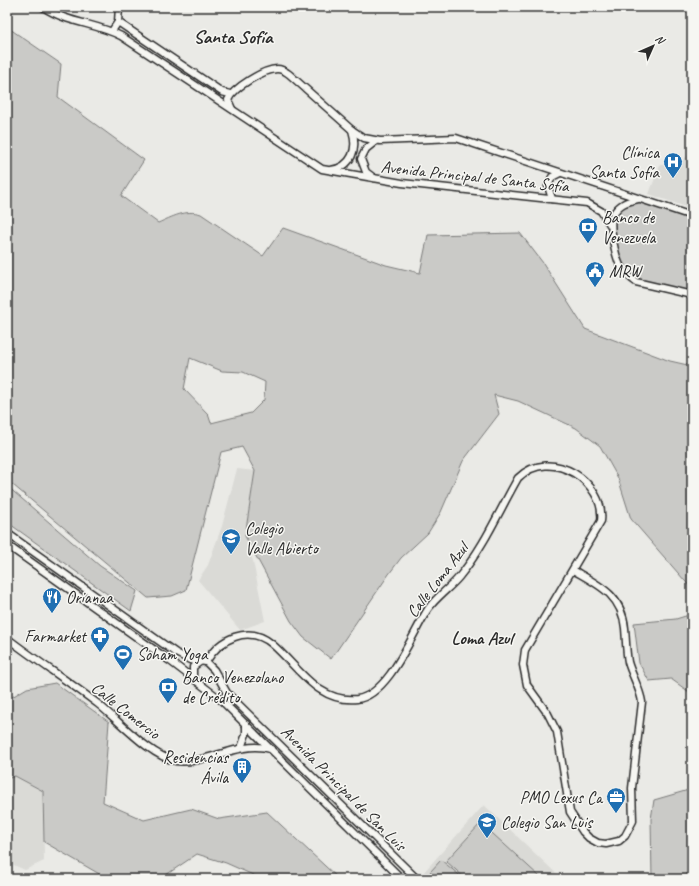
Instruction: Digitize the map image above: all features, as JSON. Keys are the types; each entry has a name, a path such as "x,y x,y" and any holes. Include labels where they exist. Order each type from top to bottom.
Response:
{"street":[{"name":"Avenida Principal de Santa Sofía","path":"44,7 65,18 112,31 317,167 327,171 377,180 587,203 601,211 611,226 619,262 630,278 636,282 692,295"},
{"path":"112,31 118,22 119,7"},
{"path":"118,22 222,92 230,94 228,103 235,113"},
{"name":"Avenida Principal de Santa Sofía","path":"230,94 238,87 269,70 279,69 289,74 352,130 364,138 380,141 456,138 692,216"},
{"path":"327,171 345,166 351,159 355,146 352,130"},
{"path":"377,180 366,172 361,159 370,144 380,141"},
{"path":"552,199 548,186 552,177 560,173"},
{"path":"611,226 613,214 618,207 638,198"},
{"name":"Calle Loma Azul","path":"193,678 193,667 203,662 228,639 236,636 251,634 271,643 314,686 330,695 349,699 369,695 384,683 428,609 439,595 459,577 487,537 518,478 525,471 533,467 552,464 561,466 572,472 591,489 600,504 602,512 601,521 524,650 522,665 528,685 548,714 557,732 570,812 576,824 589,838 598,843 613,843 625,836 633,821 632,788 642,702 641,692 628,663 624,618 618,603 611,593 573,570"},
{"path":"7,533 176,653 184,658 203,662"},
{"name":"Avenida Principal de San Luis","path":"7,545 220,699 402,879"},
{"name":"Calle Comercio","path":"7,638 94,701 128,731 162,755 184,762 241,748 258,747 272,750"},
{"name":"Avenida Principal de San Luis","path":"203,662 214,670 227,693 417,879"},
{"path":"241,748 246,734 246,724"}],"shaded area":[{"path":"7,27 61,64 58,97 144,160 121,196 158,223 184,213 190,212 201,214 263,256 283,228 386,265 420,273 428,235 520,233 543,263 585,329 670,361 692,366 692,589 631,519 618,478 600,446 576,428 518,401 494,395 499,414 463,461 441,512 428,533 401,558 389,574 331,659 303,637 291,621 245,536 255,471 242,447 221,452 186,590 172,596 148,598 7,480","holes":["190,358 222,371 243,372 265,382 264,400 251,413 211,423 208,414 184,389"]},
{"name":"Clínica Santa Sofía","path":"692,151 692,209 649,194 660,165 672,165 681,162"},
{"path":"638,199 692,216 692,295 636,282 624,272 614,241 613,214 616,210"},
{"name":"Colegio Valle Abierto","path":"237,469 255,471 245,536 253,561 265,621 240,630 198,580 208,565 222,526"},
{"path":"7,486 100,566 137,591 131,611 7,522"},
{"path":"692,614 692,694 671,679 649,681 639,663 634,623 676,619"},
{"path":"55,683 109,722 103,802 144,820 191,809 219,819 267,812 339,879 262,879 226,863 197,854 160,879 108,879 44,842 43,791 15,776 7,779 7,700 27,688"},
{"path":"15,776 43,791 44,861 25,870 7,862 7,779"},
{"path":"692,789 692,879 652,879 651,819 654,800"},
{"name":"Colegio San Luis","path":"484,805 562,879 431,879 423,873"},
{"path":"481,823 540,877 538,879 466,879 446,861"},
{"path":"441,860 464,879 438,879 430,872"}],"place":[{"name":"Clínica Santa Sofía","path":"673,179"},
{"name":"Banco de Venezuela","path":"588,244"},
{"name":"MRW","path":"595,288"},
{"name":"Colegio Valle Abierto","path":"231,555"},
{"name":"Orianaa","path":"52,614"},
{"name":"Farmarket","path":"100,653"},
{"name":"Soham Yoga","path":"123,671"},
{"name":"Banco Venezolano de Crédito","path":"168,704"},
{"name":"Residencias Ávila","path":"242,784"},
{"name":"PMO Lexus Ca","path":"616,814"},
{"name":"Colegio San Luis","path":"487,839"}],"district":[{"name":"Santa Sofía","path":"233,36"},
{"name":"Loma Azul","path":"482,638"}]}
